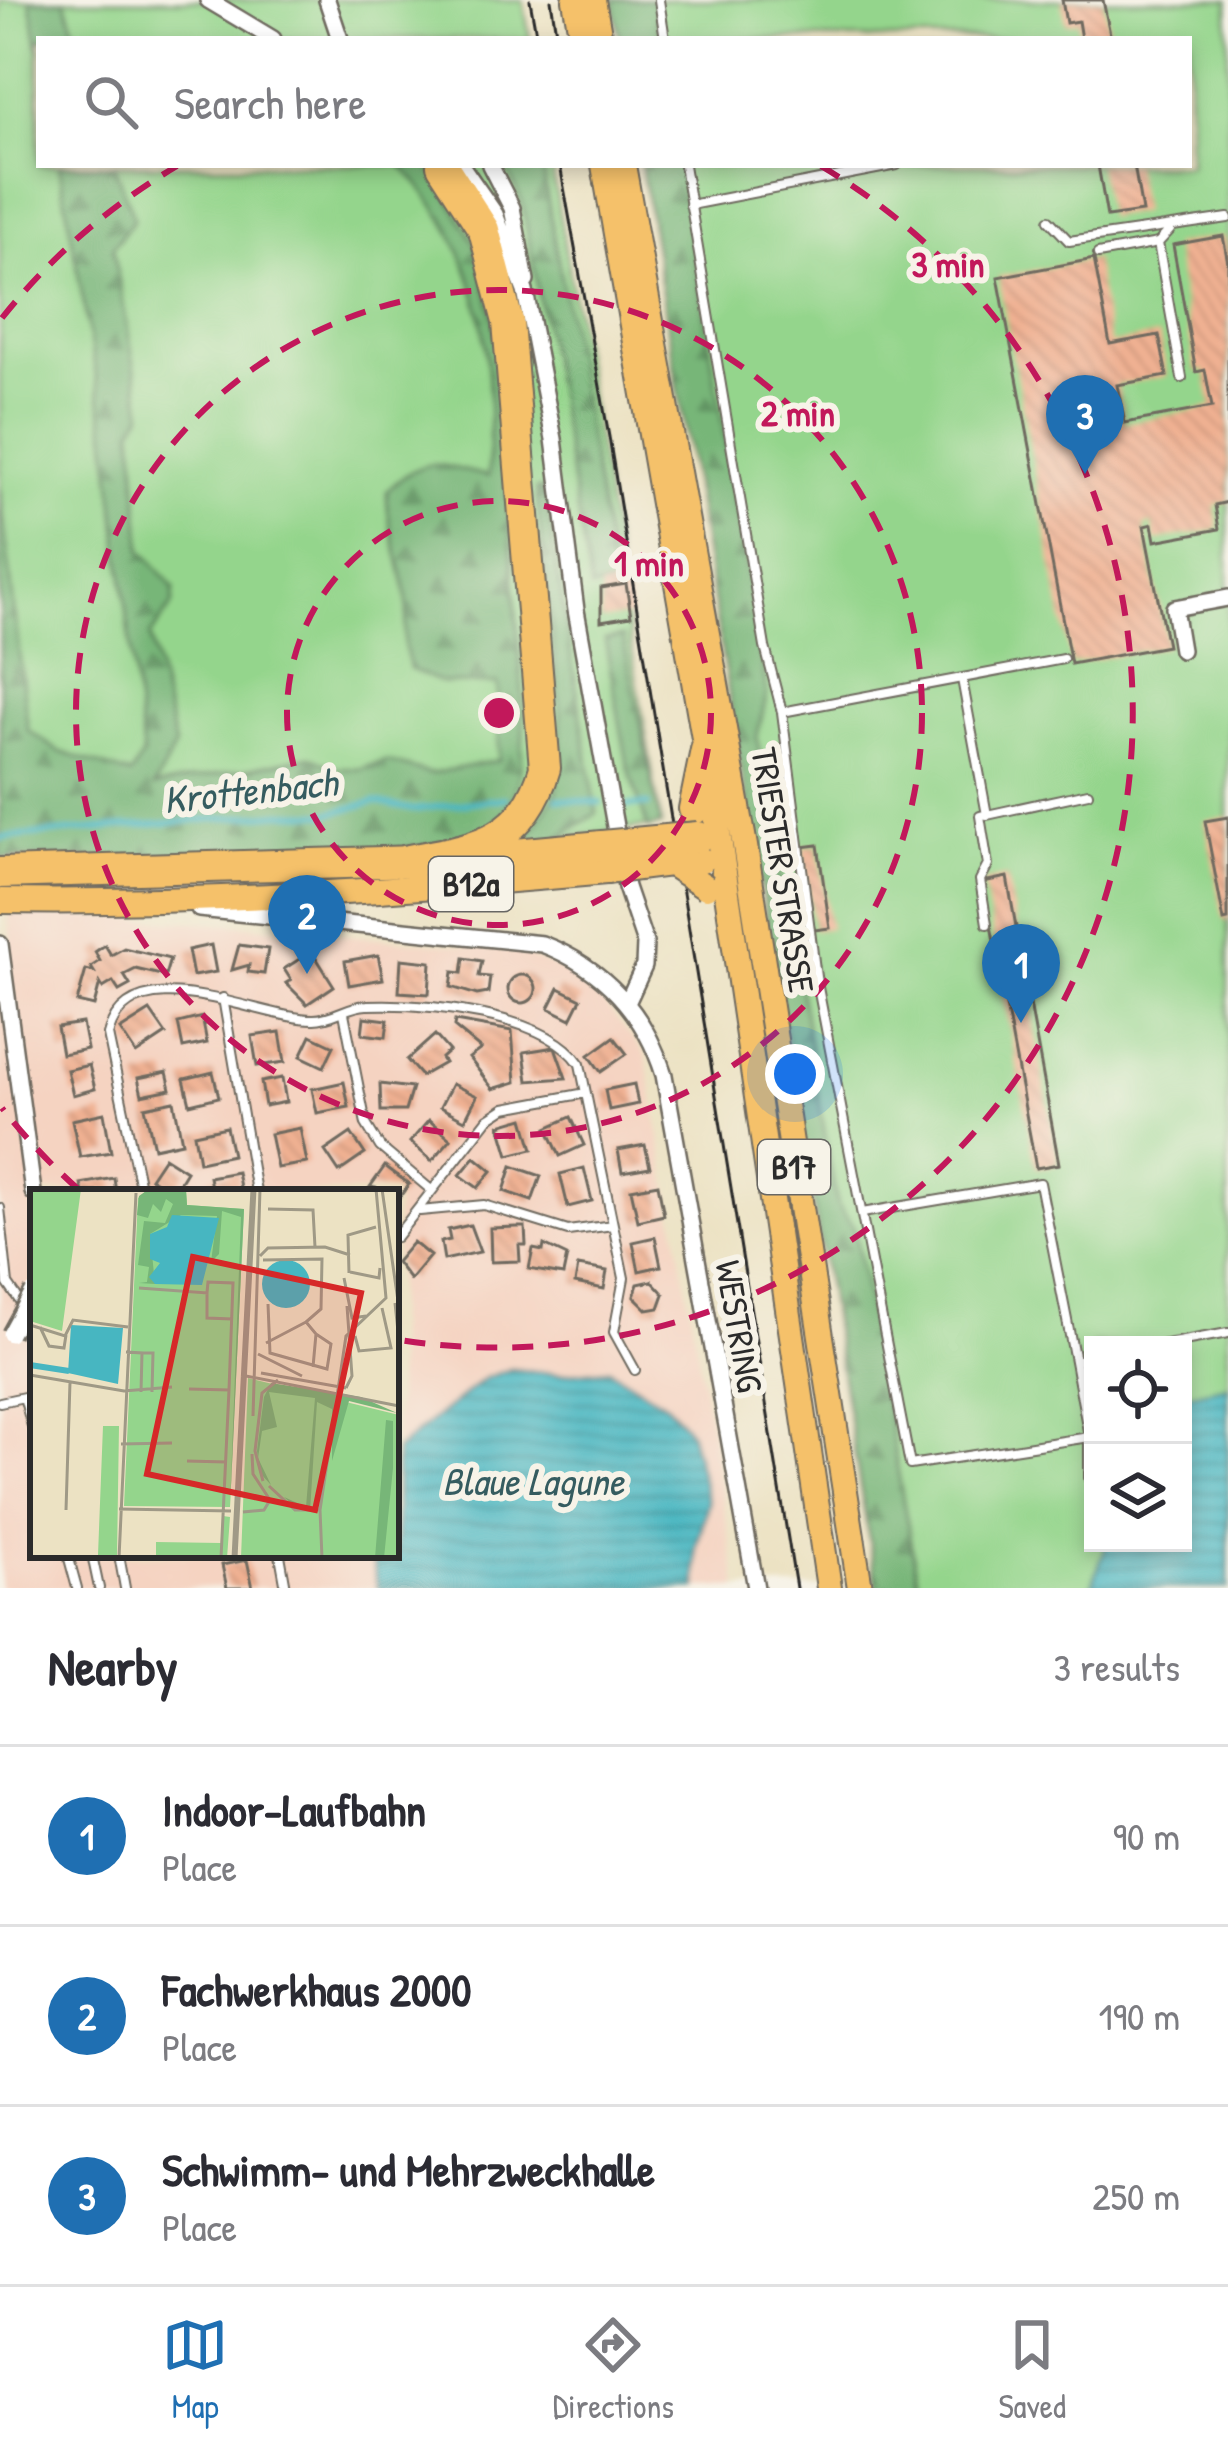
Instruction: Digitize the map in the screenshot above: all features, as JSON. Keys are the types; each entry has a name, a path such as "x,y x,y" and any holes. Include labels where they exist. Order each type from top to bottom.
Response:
{"highway":[{"path":"398,862 493,841 520,820 545,768 508,322 484,230 444,168"},
{"path":"0,873 604,859 655,841 713,841 706,750"}],"main road":[{"path":"575,0 581,36"},
{"path":"593,0 599,36"},
{"name":"TRIESTER STRASSE","path":"605,168 706,750"},
{"name":"TRIESTER STRASSE","path":"623,168 713,841 829,1588"},
{"name":"TRIESTER STRASSE","path":"713,841 860,1588"},
{"name":"B12a","path":"0,901 134,903 402,890 604,859 674,866 713,841"},
{"path":"674,866 706,887 728,920"}],"street":[{"path":"208,0 268,36"},
{"path":"327,0 339,36"},
{"path":"463,168 495,214 525,291"},
{"path":"134,903 542,944 588,967 627,1003 644,966 645,943 626,887 576,610 554,439 516,224 491,168"},
{"path":"1181,650 1174,608 1228,598"},
{"path":"0,944 35,1188"},
{"name":"WESTRING","path":"627,1003 664,1075 756,1588"},
{"path":"5,1340 30,1297"}],"lane":[{"path":"659,0 665,36"},
{"path":"684,168 765,647 782,712 816,977 911,1467 1084,1439"},
{"path":"690,205 881,168"},
{"path":"1098,254 1158,243 1170,230 1228,218"},
{"path":"1049,220 1070,241 1159,225 1170,230"},
{"path":"1158,243 1182,379"},
{"path":"782,712 1063,659"},
{"path":"962,679 987,814"},
{"path":"987,924 980,880 988,865 980,816 1088,793"},
{"path":"140,1189 108,1035 112,1016 124,1005 152,995 223,998 302,1018 344,1013 361,1004 522,1024 567,1046 580,1064 624,1277 614,1332 635,1370"},
{"path":"223,998 255,1189"},
{"path":"344,1013 366,1124 380,1147 430,1189"},
{"path":"399,1234 488,1119 505,1108 586,1093"},
{"path":"862,1214 1040,1183 1084,1407"},
{"path":"420,1211 484,1204 568,1231 613,1225"},
{"path":"0,1208 8,1283 30,1316"},
{"path":"1192,1339 1228,1333"},
{"path":"1075,1360 1084,1358"},
{"path":"0,1402 24,1397 30,1419"},
{"path":"69,1558 77,1588"},
{"path":"93,1558 100,1588"},
{"path":"120,1558 125,1588"},
{"path":"281,1558 286,1588"}],"shaded area":[{"name":"Blaue Lagune","path":"8,913 228,924 516,951 585,980 646,1055 738,1588 0,1588 0,942 11,941"}],"green space":[{"path":"0,0 523,0 529,36 36,36 36,168 552,168 661,825 511,844 0,858"},
{"path":"30,0 65,0 77,36 36,36"},
{"path":"613,0 1228,0 1228,1588 877,1588 641,168 1192,168 1192,36 619,36"},
{"path":"613,0 654,0 660,36 619,36"},
{"path":"60,168 115,168 134,219 113,247 143,413 133,428 142,550 174,588 173,604 150,636 175,746 154,787 310,756 335,768 360,769 386,761 431,774 499,760 498,684 442,683 410,669 404,641 406,590 387,506 387,491 425,466 488,476 489,390 479,310 452,234 404,168 429,168 477,247 494,322 524,715 516,790 502,816 492,826 458,840 335,855 0,858 0,486 28,730 58,751 131,775 143,755 107,437"},
{"path":"506,168 543,168 614,586 591,589 522,202"},
{"path":"641,168 680,168 767,694 757,737 837,1204 854,1228 919,1588 877,1588"},
{"path":"536,489 544,489 597,813 557,839 526,842 557,791 561,717"},
{"path":"623,637 661,825 648,829 628,766 605,640"}],"water":[{"name":"Blaue Lagune","path":"511,1369 561,1374 609,1369 667,1405 689,1431 708,1503 696,1548 697,1588 377,1588 372,1558 399,1558 399,1448 485,1378"},
{"path":"1228,1386 1228,1588 1091,1588 1104,1552 1192,1552 1192,1394"}],"building":[{"path":"1062,0 1103,0 1110,36 1080,36 1078,21 1066,23"},
{"path":"1099,168 1135,168 1142,212 1107,217"},
{"path":"1223,236 1228,263 1228,502 1215,505 1219,529 1155,541 1152,524 1144,526 1167,646 1071,664 998,277 1094,259 1110,344 1159,335 1167,376 1117,385 1125,423 1212,407 1205,370 1196,372 1173,245"},
{"path":"626,584 631,616 601,621 601,588"},
{"path":"1228,817 1228,920 1224,921 1205,821"},
{"path":"818,845 830,928 814,930 802,847"},
{"path":"1007,877 1059,1164 1036,1168 983,882"},
{"path":"105,945 111,955 124,948 170,959 165,976 136,969 124,975 130,985 119,991 113,982 103,988 100,983 94,1006 77,1002 86,970 94,972 91,967 100,961 95,952"},
{"path":"211,945 216,972 193,976 188,950"},
{"path":"239,945 268,949 264,974 248,972 249,965 232,970"},
{"path":"312,951 334,986 307,1004 286,983 291,980 284,969"},
{"path":"378,955 383,979 349,985 345,961"},
{"path":"464,958 482,961 479,976 490,977 488,993 477,995 451,987 453,972 462,973"},
{"path":"401,959 431,962 429,994 399,992"},
{"path":"522,975 532,979 536,989 532,999 522,1003 512,999 508,989 512,979"},
{"path":"559,988 581,999 571,1019 549,1008"},
{"path":"150,1011 166,1034 136,1054 120,1030"},
{"path":"202,1017 207,1043 183,1048 178,1023"},
{"path":"364,1017 388,1020 386,1037 362,1034"},
{"path":"455,1021 512,1031 516,1082 493,1089 469,1058 481,1049 454,1027"},
{"path":"82,1023 87,1049 62,1054 57,1027"},
{"path":"280,1032 285,1062 257,1066 252,1036"},
{"path":"311,1035 334,1046 324,1067 301,1056"},
{"path":"435,1035 449,1051 441,1058 444,1063 421,1076 407,1060"},
{"path":"614,1037 627,1054 601,1072 589,1055"},
{"path":"555,1047 566,1078 528,1081 524,1052"},
{"path":"89,1065 95,1089 73,1095 67,1070"},
{"path":"167,1072 171,1089 142,1095 138,1078"},
{"path":"213,1072 219,1097 190,1104 184,1079"},
{"path":"282,1078 286,1102 265,1106 261,1082"},
{"path":"344,1082 349,1107 317,1113 312,1089"},
{"path":"380,1084 412,1088 405,1111 381,1111"},
{"path":"452,1084 477,1096 465,1120 440,1107"},
{"path":"634,1084 638,1104 609,1110 605,1090"},
{"path":"174,1101 182,1142 154,1148 145,1107"},
{"path":"104,1113 111,1152 80,1157 72,1120"},
{"path":"571,1117 584,1145 560,1156 547,1128"},
{"path":"524,1118 533,1149 509,1155 500,1125"},
{"path":"429,1120 451,1139 432,1161 410,1142"},
{"path":"226,1127 232,1155 199,1162 194,1134"},
{"path":"300,1128 307,1163 277,1168 270,1134"},
{"path":"351,1133 365,1154 339,1172 325,1151"},
{"path":"645,1145 650,1167 622,1172 618,1150"},
{"path":"164,1157 186,1171 175,1189 150,1178"},
{"path":"475,1157 492,1171 478,1188 460,1175"},
{"path":"385,1166 409,1184 399,1198 399,1189 370,1187"},
{"path":"512,1166 541,1176 532,1201 504,1191"},
{"path":"584,1168 592,1201 568,1207 560,1174"},
{"path":"237,1172 240,1189 211,1189 209,1177"},
{"path":"114,1178 116,1189 82,1189 81,1184"},
{"path":"658,1184 664,1215 638,1221 631,1189"},
{"path":"470,1225 480,1252 444,1260 441,1242 450,1240 448,1230"},
{"path":"525,1227 526,1245 519,1245 520,1261 491,1262 490,1228"},
{"path":"655,1237 661,1266 639,1271 633,1242"},
{"path":"413,1242 430,1256 410,1280 399,1258"},
{"path":"544,1245 567,1256 563,1275 529,1269 533,1249 543,1251"},
{"path":"578,1266 607,1271 604,1289 575,1283"},
{"path":"652,1281 664,1294 659,1308 648,1310 634,1296 638,1284"},
{"path":"247,1560 253,1588 227,1588 222,1565"}],"waterway":[{"name":"Krottenbach","path":"0,838 281,813 326,814 375,802 413,810 505,798"},
{"name":"Krottenbach","path":"557,799 600,803"},
{"name":"Krottenbach","path":"627,806 648,805"}],"tram line":[{"path":"530,0 536,36"},
{"path":"551,0 557,36"},
{"path":"561,168 609,437 796,1588"}],"place":[{"name":"Schwimm- und Mehrzweckhalle","path":"1085,474"},
{"name":"Fachwerkhaus 2000","path":"307,974"},
{"name":"Indoor-Laufbahn","path":"1021,1023"}]}
